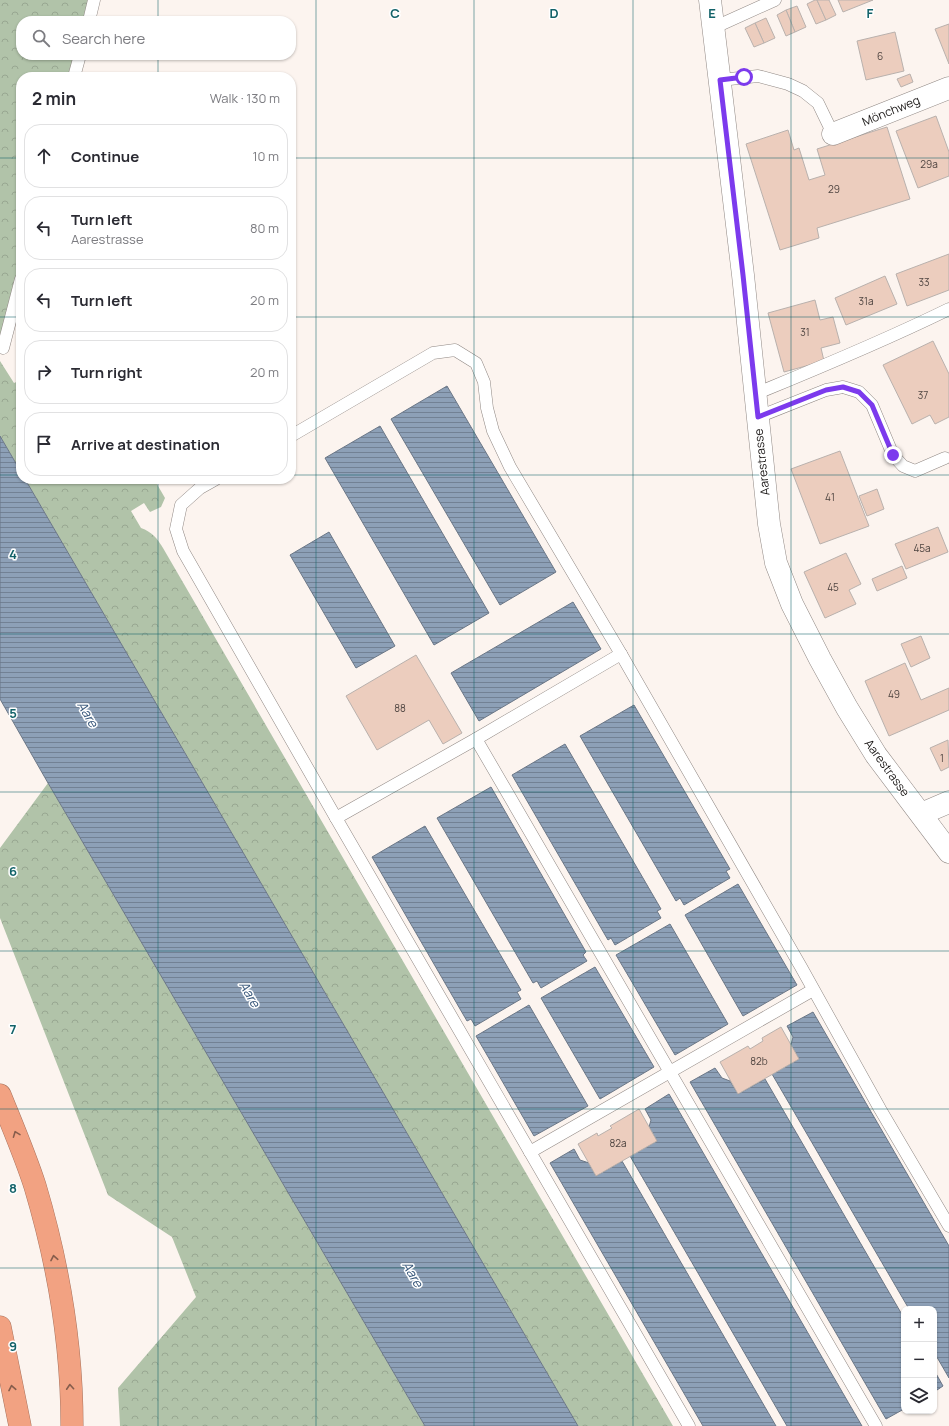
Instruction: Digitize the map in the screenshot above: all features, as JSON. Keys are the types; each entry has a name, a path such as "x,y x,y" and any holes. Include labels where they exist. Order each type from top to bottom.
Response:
{"highway":[{"path":"0,1094 16,1133 34,1185 50,1242 62,1298 67,1344 72,1426"},
{"path":"0,1327 20,1426"}],"street":[{"name":"Aarestrasse","path":"710,0 743,275 769,524 776,563 792,604 847,708 876,754 949,852"},
{"name":"Mönchweg","path":"833,134 949,88"},
{"path":"921,814 949,802"}],"lane":[{"path":"90,16 94,0"},
{"path":"713,28 775,0"},
{"path":"75,72 79,60"},
{"path":"720,80 758,76 788,84 803,91 818,103 833,134"},
{"path":"3,348 16,298"},
{"path":"755,394 825,366 949,309"},
{"path":"296,433 433,353 455,350 476,363 484,382 487,408 493,431 510,467 621,654 880,1109 949,1226"},
{"path":"758,417 826,390 843,387 859,392 872,405 893,455 903,466 915,472 946,458"},
{"path":"207,484 200,488 181,505 176,528 182,551 689,1426"},
{"path":"336,818 476,739 621,654"},
{"path":"476,739 876,1426"},
{"path":"530,1152 671,1073 813,990"}],"green space":[{"path":"0,0 94,0 90,16 16,16 16,60 79,60 75,72 16,72 16,295 0,345"},
{"path":"0,361 14,383 16,382 16,463 0,436"},
{"path":"28,484 157,484 165,498 161,507 150,512 144,503 131,511 141,528 148,531 159,541 673,1426 578,1426"},
{"path":"48,783 425,1426 120,1426 118,1388 196,1297 172,1237 108,1195 0,918 0,848"}],"water":[{"path":"447,386 556,572 500,605 391,419"},
{"path":"380,426 489,613 434,645 325,458"},
{"name":"Aare","path":"0,436 16,463 16,484 28,484 578,1426 425,1426 0,699"},
{"path":"329,532 395,646 356,668 290,555"},
{"path":"573,602 601,649 479,721 451,673"},
{"path":"634,705 730,869 726,871 730,878 684,905 680,898 676,901 580,736"},
{"path":"565,744 661,909 657,911 661,918 615,945 611,938 608,940 512,775"},
{"path":"491,787 586,952 583,955 587,961 541,988 537,981 533,983 437,818"},
{"path":"425,826 521,990 517,992 521,999 475,1026 471,1019 467,1021 372,857"},
{"path":"738,884 797,985 743,1016 685,915"},
{"path":"670,924 728,1024 675,1055 616,955"},
{"path":"595,967 654,1067 600,1099 541,998"},
{"path":"529,1005 588,1106 534,1136 476,1036"},
{"path":"813,1012 949,1246 949,1378 937,1357 937,1306 907,1306 772,1074 799,1059 791,1045 793,1037 787,1026"},
{"path":"715,1068 722,1078 730,1081 738,1094 765,1079 901,1313 901,1411 886,1419 690,1082"},
{"path":"669,1094 862,1426 787,1426 630,1156 657,1141 649,1127 651,1120 645,1109"},
{"path":"574,1149 580,1160 589,1163 596,1176 622,1161 776,1426 703,1426 550,1163"},
{"path":"937,1375 943,1386 937,1390"}],"building":[{"path":"817,0 826,20 816,24 807,4"},
{"path":"817,0 829,0 836,15 826,20"},
{"path":"838,0 873,0 843,12"},
{"path":"797,6 806,27 795,32 786,10"},
{"path":"786,10 795,32 786,36 777,15"},
{"path":"766,18 775,38 764,43 755,23"},
{"path":"755,23 764,43 754,47 745,28"},
{"path":"949,24 949,64 935,29"},
{"path":"895,32 904,71 866,80 857,41"},
{"path":"910,74 913,82 901,87 897,79"},
{"path":"936,116 949,152 949,176 918,188 896,131"},
{"path":"887,127 910,199 817,228 819,238 780,250 746,144 788,130 794,150 799,148 809,180 825,175 817,149"},
{"path":"949,254 949,290 907,306 896,274"},
{"path":"885,276 897,304 846,325 835,298"},
{"path":"815,300 820,320 833,317 840,343 821,348 824,361 784,372 768,313"},
{"path":"933,341 949,374 949,417 935,424 930,415 912,424 883,365"},
{"path":"840,451 869,526 820,544 791,469"},
{"path":"877,489 884,509 867,516 859,496"},
{"path":"938,527 948,552 906,569 895,544"},
{"path":"846,553 861,584 849,590 856,604 825,618 804,572"},
{"path":"902,566 907,578 877,591 872,579"},
{"path":"921,636 930,658 911,667 901,644"},
{"path":"416,655 462,733 443,744 429,720 377,750 346,696"},
{"path":"905,663 921,700 949,688 949,710 889,736 865,681"},
{"path":"948,740 949,767 941,771 930,748"},
{"path":"781,1027 799,1059 738,1094 720,1062 748,1046 750,1049 763,1041 762,1038"},
{"path":"639,1109 657,1141 596,1176 578,1144 597,1133 598,1136 612,1128 610,1126"}],"route":[{"path":"744,77 720,80 758,417 826,390 843,387 859,392 872,405 893,455"}]}
